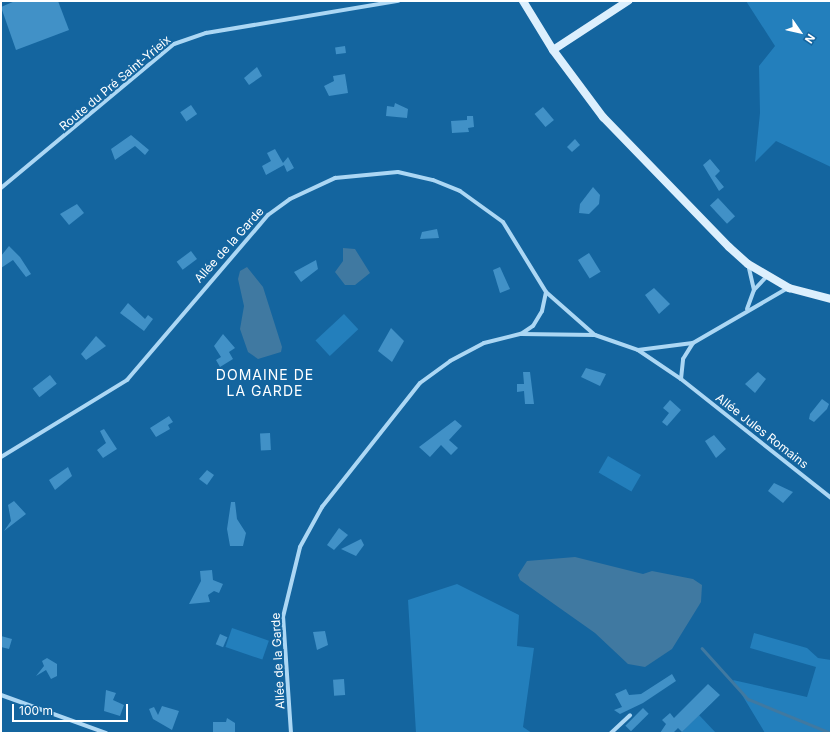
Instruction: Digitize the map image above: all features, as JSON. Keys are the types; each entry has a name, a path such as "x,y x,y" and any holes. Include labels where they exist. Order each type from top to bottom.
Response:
{"main road":[{"path":"523,1 553,50 603,117 748,264 789,288 831,299"},
{"path":"553,50 628,1"}],"street":[{"name":"Route du Pré Saint-Yrieix","path":"1,188 174,44 206,33 398,1"},
{"name":"Allée de la Garde","path":"1,457 127,380 268,215 290,198 335,178 398,172 433,180 460,191 504,222 546,292 595,335"},
{"path":"748,264 754,290"},
{"name":"Allée de la Garde","path":"747,309 754,290 767,276"},
{"name":"Allée de la Garde","path":"291,733 284,617 300,547 322,507 420,383 450,361 484,343 521,334 595,335 638,350 693,343 734,322 747,309 789,288"},
{"name":"Allée de la Garde","path":"521,334 532,326 542,311 546,292"},
{"path":"681,379 683,359 693,343"},
{"name":"Allée Jules Romains","path":"638,350 681,379 831,498"},
{"path":"1,695 106,733"},
{"path":"611,733 630,715"}],"shaded area":[{"path":"746,1 831,1 831,167 776,141 755,162 760,113 759,66 775,46"},
{"path":"343,248 355,249 370,273 355,285 345,285 335,272 343,261"},
{"path":"247,267 263,287 282,347 281,352 258,359 248,352 240,329 244,306 238,279 240,271"},
{"path":"344,314 358,329 330,356 315,341"},
{"path":"608,456 641,475 631,491 598,472"},
{"path":"575,557 643,574 652,571 693,579 702,585 701,602 672,649 645,667 628,664 595,633 520,580 518,575 527,561"},
{"path":"457,584 519,615 517,646 534,648 523,727 532,733 416,733 408,600"},
{"path":"232,628 269,641 262,660 225,647"},
{"path":"754,633 807,648 818,658 831,660 831,733 765,733 733,680 807,697 816,667 750,648"},
{"path":"699,715 716,733 681,733"}],"building":[{"path":"15,1 58,1 69,30 16,50 1,7"},
{"path":"345,46 346,53 336,54 335,47"},
{"path":"257,67 262,76 249,85 244,78"},
{"path":"345,74 348,93 329,96 324,86 334,81 333,76"},
{"path":"395,103 408,109 407,118 386,116 387,106 394,107"},
{"path":"191,105 197,114 186,121 180,112"},
{"path":"543,107 554,120 546,127 535,114"},
{"path":"467,116 473,116 474,127 468,128 469,132 452,133 451,121 467,120"},
{"path":"131,135 149,150 145,155 135,146 115,160 111,149"},
{"path":"575,139 580,145 572,152 567,147"},
{"path":"275,149 283,163 288,157 294,168 287,172 284,165 266,175 262,166 271,161 267,153"},
{"path":"710,159 720,171 715,176 724,187 719,191 703,165"},
{"path":"593,187 600,195 599,204 589,214 579,213 580,204"},
{"path":"718,198 735,216 727,224 710,206"},
{"path":"77,204 84,213 69,225 60,214"},
{"path":"437,229 439,238 420,239 422,232"},
{"path":"9,246 20,257 31,274 26,277 13,260 1,268 1,256"},
{"path":"191,251 197,259 183,270 177,262"},
{"path":"589,253 601,272 590,279 578,260"},
{"path":"316,260 318,269 301,282 294,272"},
{"path":"500,267 510,289 500,293 493,270"},
{"path":"654,288 670,304 659,314 645,295"},
{"path":"128,303 145,319 148,315 153,319 144,331 120,313"},
{"path":"391,328 404,341 392,362 378,351"},
{"path":"223,334 235,348 229,352 233,359 220,367 216,360 221,357 214,346"},
{"path":"96,336 106,346 86,360 81,354"},
{"path":"586,368 606,374 600,386 581,377"},
{"path":"523,372 530,372 534,404 525,404 524,391 517,392 517,384 524,384"},
{"path":"758,372 766,379 755,393 745,384"},
{"path":"50,375 57,384 39,397 33,389"},
{"path":"822,399 829,404 827,409 814,422 809,419 810,414"},
{"path":"670,400 681,410 667,426 662,422 669,413 663,408"},
{"path":"169,416 173,422 168,425 170,429 156,437 150,428"},
{"path":"455,420 462,426 449,440 458,448 451,455 441,445 430,457 419,447"},
{"path":"104,429 117,449 103,458 97,450 106,443 100,431"},
{"path":"270,433 271,450 261,451 260,434"},
{"path":"714,435 726,449 716,458 705,441"},
{"path":"68,467 72,476 55,490 49,480"},
{"path":"207,470 214,475 207,485 199,479"},
{"path":"774,483 793,492 783,503 768,491"},
{"path":"14,501 26,514 4,531 11,521 8,505"},
{"path":"231,502 235,502 237,519 246,533 243,546 230,546 227,529"},
{"path":"339,528 348,535 334,550 327,545"},
{"path":"361,539 364,545 356,556 341,549"},
{"path":"212,570 213,580 223,584 219,593 214,591 208,595 210,602 189,604 201,581 200,571"},
{"path":"325,631 328,645 317,650 313,632"},
{"path":"220,634 227,637 223,647 216,644"},
{"path":"1,636 12,639 9,649 1,647"},
{"path":"47,658 57,664 57,676 51,679 46,670 36,676 44,666 42,661"},
{"path":"672,674 676,681 643,703 620,714 614,710 622,707 615,694 626,689 629,695 641,694"},
{"path":"344,679 345,695 334,696 333,680"},
{"path":"708,684 720,695 682,732 678,728 673,733 660,733 666,724 662,720 670,713 674,718"},
{"path":"106,690 116,693 113,700 124,705 120,716 104,711"},
{"path":"162,706 179,711 172,730 153,719 149,709 154,707 158,715"},
{"path":"643,708 649,714 631,731 625,726"},
{"path":"227,718 235,723 235,733 213,733 213,722 226,722"}],"waterway":[{"path":"702,648 748,699 831,733"}],"district":[{"name":"DOMAINE DE LA GARDE","path":"265,384"}]}
